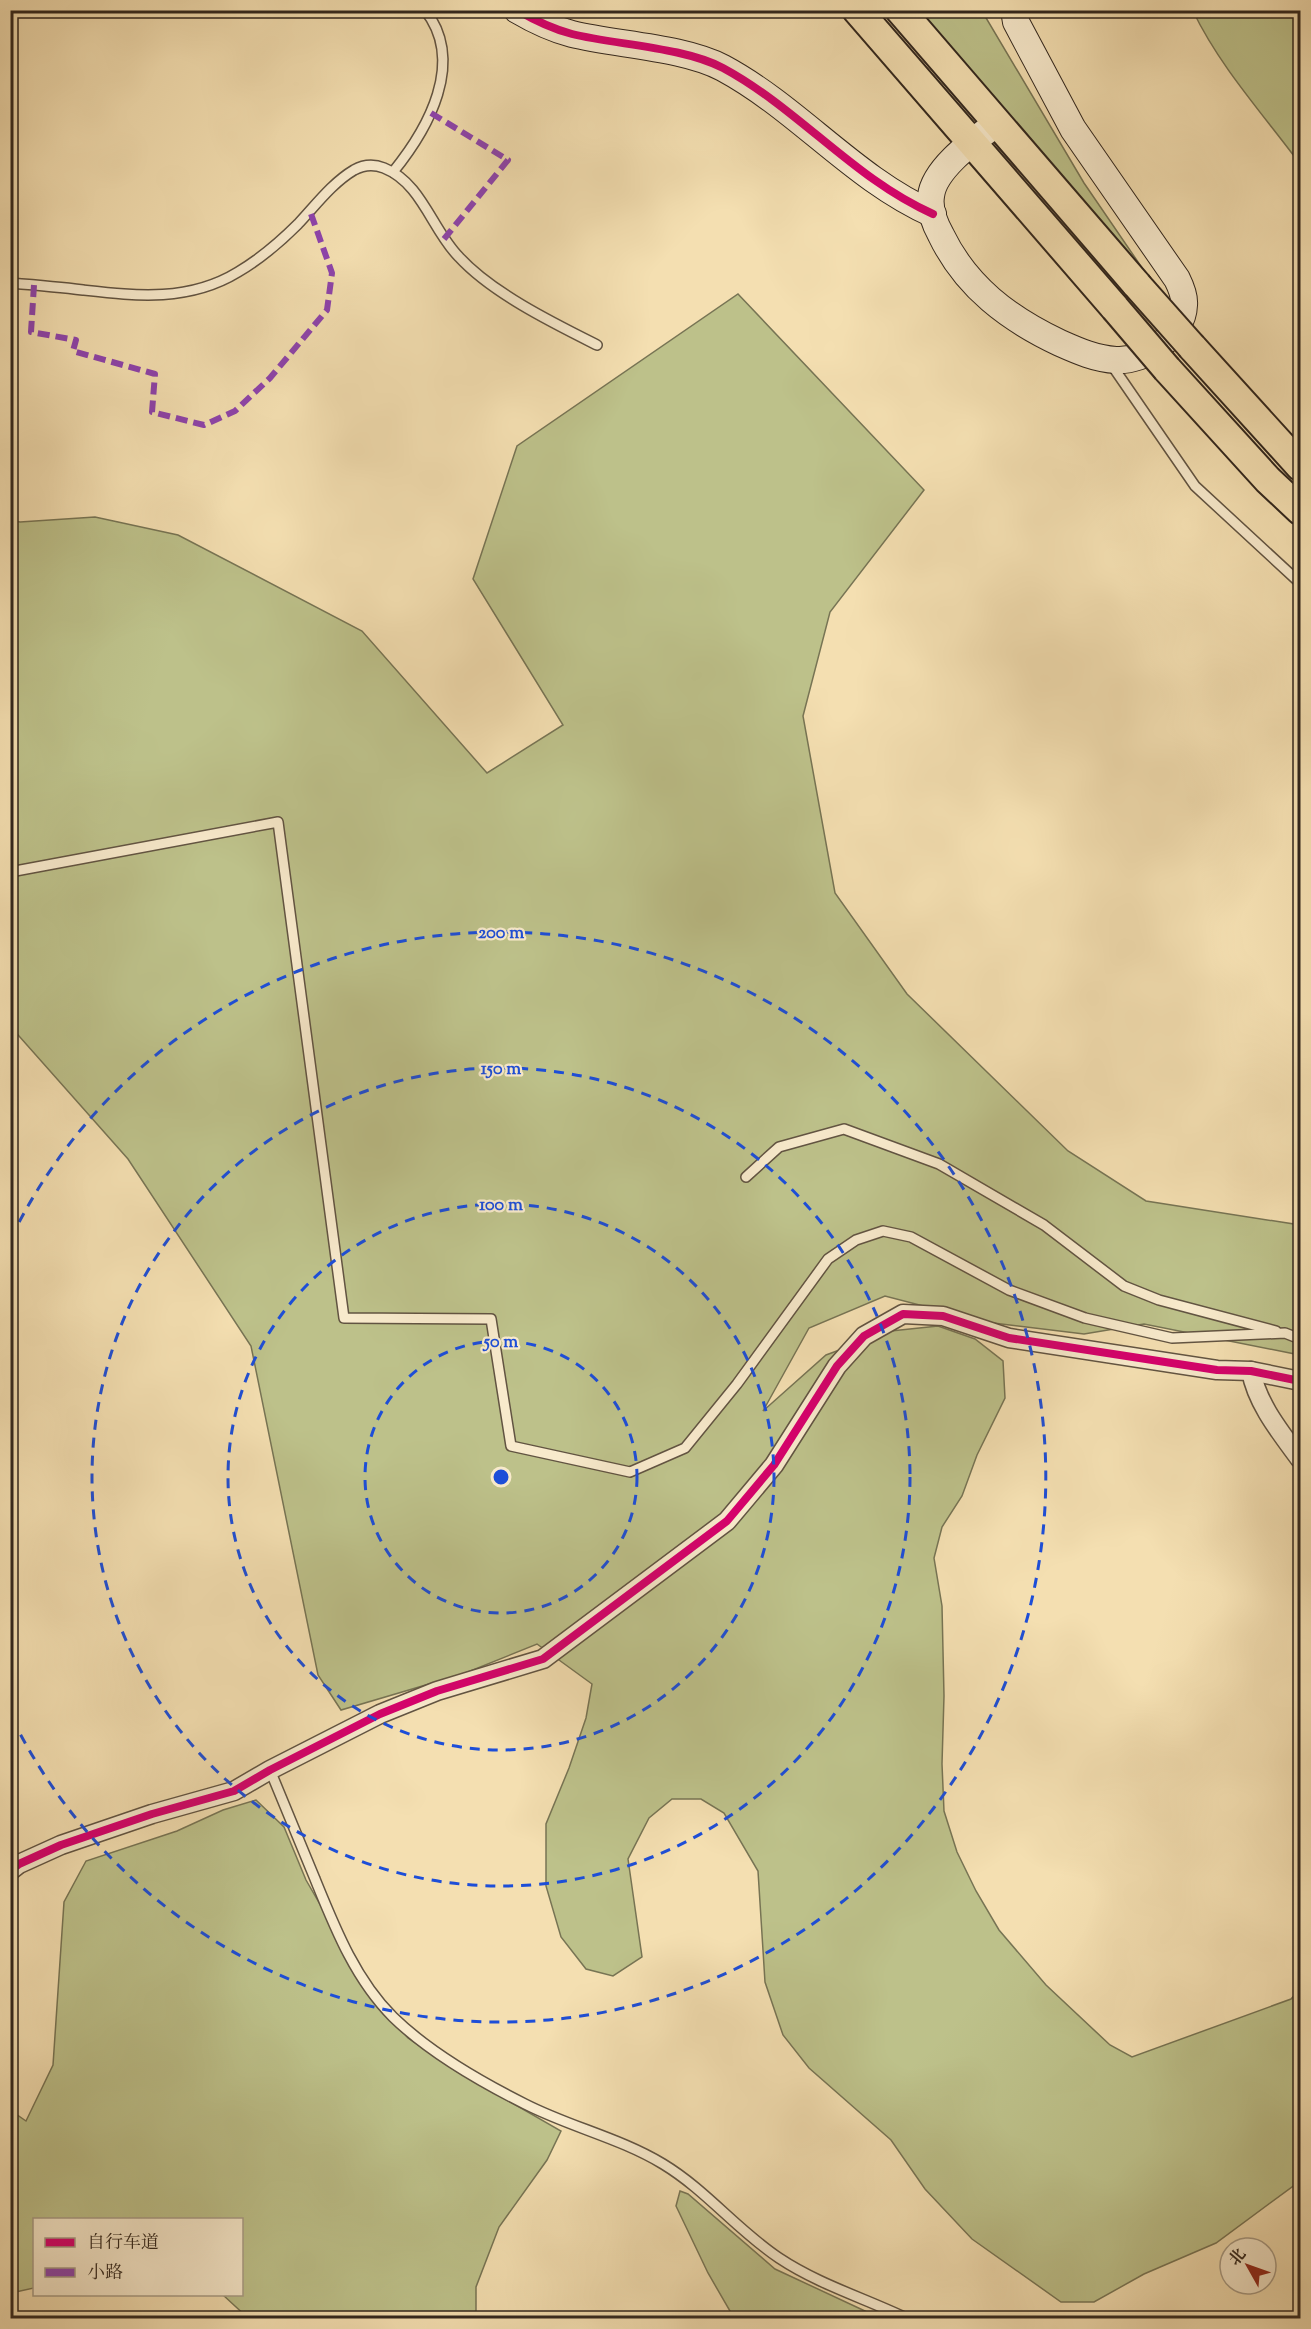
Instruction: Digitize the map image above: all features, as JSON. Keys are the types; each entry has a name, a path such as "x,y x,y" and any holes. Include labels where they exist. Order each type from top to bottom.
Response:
{"main road":[{"path":"517,10 551,27 572,34 693,58 723,68 778,104 879,185 933,214"},
{"path":"857,10 1167,369 1268,480 1300,510"},
{"path":"900,10 1137,285 1300,466"},
{"path":"997,123 971,143 943,171 934,184 931,195 933,214 937,227 954,259 987,297 1012,317 1077,351 1106,359 1130,359 1158,346 1180,323 1184,296 1172,270 1074,129 1016,22 1014,10"}],"street":[{"path":"10,1871 61,1845 152,1814 234,1791 380,1714 437,1691 543,1659 727,1521 774,1465 837,1366 864,1336 903,1314 943,1316 1009,1338 1217,1370 1251,1371 1300,1381"},
{"path":"1251,1371 1258,1394 1300,1459"}],"lane":[{"path":"393,172 408,154 425,126 441,82 441,47 437,32 425,10"},
{"path":"10,283 151,296 196,291 226,279 258,259 279,242 330,189 354,170 378,165 393,172 411,188 447,244 473,271 533,311 597,345"},
{"path":"1106,359 1124,381 1195,486 1300,584"},
{"path":"10,872 278,822 344,1318 491,1318 511,1446 630,1472 685,1448 737,1384 828,1259 856,1240 883,1231 911,1237 1010,1290 1085,1318 1172,1338 1285,1333"},
{"path":"746,1178 779,1147 844,1129 939,1164 1044,1225 1124,1286 1159,1300 1300,1339"},
{"path":"270,1770 346,1949 374,1994 406,2028 482,2082 527,2105 632,2148 663,2164 781,2259 818,2279 906,2319"}],"green space":[{"path":"920,11 982,11 1084,183 1162,297"},
{"path":"1193,11 1300,11 1300,164 1229,71"},
{"path":"738,294 924,490 830,612 803,716 835,893 907,994 1068,1151 1146,1201 1300,1225 1300,1355 1144,1324 1084,1334 985,1322 885,1296 809,1328 763,1411 826,1355 891,1331 938,1326 975,1339 1003,1361 1005,1398 977,1455 962,1496 942,1527 934,1558 942,1606 944,1811 957,1852 999,1930 1046,1985 1110,2045 1132,2057 1291,1999 1300,1989 1300,2181 1225,2236 1218,2236 1216,2243 1144,2274 1094,2302 1061,2302 972,2239 925,2189 891,2140 809,2068 783,2035 765,1982 758,1871 724,1813 701,1799 672,1799 649,1818 628,1859 642,1957 613,1976 586,1969 561,1937 546,1886 546,1824 586,1718 592,1684 537,1644 463,1674 341,1710 318,1675 251,1346 128,1159 11,1027 10,520 20,522 95,517 178,535 362,631 487,773 563,725 473,579 517,446"},
{"path":"256,1800 284,1827 306,1880 377,2003 408,2038 456,2071 561,2131 547,2160 499,2227 476,2287 476,2318 248,2318 224,2296 243,2296 243,2218 33,2218 33,2288 11,2293 10,2110 26,2121 53,2065 64,1902 86,1861 177,1831 223,1810"},
{"path":"680,2191 688,2194 775,2269 880,2318 734,2318 708,2273 676,2206"}],"marked path":[{"path":"431,113 508,160 444,239"},
{"path":"34,285 31,332 76,340 73,351 155,374 152,412 204,425 235,411 270,378 327,310 332,273 310,211"}],"cycle path":[{"path":"517,10 544,24 572,34 689,55 723,68 777,103 878,182 933,214"},
{"path":"10,1871 19,1864 61,1845 152,1814 234,1791 380,1714 437,1691 543,1659 727,1521 774,1465 837,1366 864,1336 903,1314 943,1316 1009,1338 1217,1370 1251,1371 1300,1381"}]}
